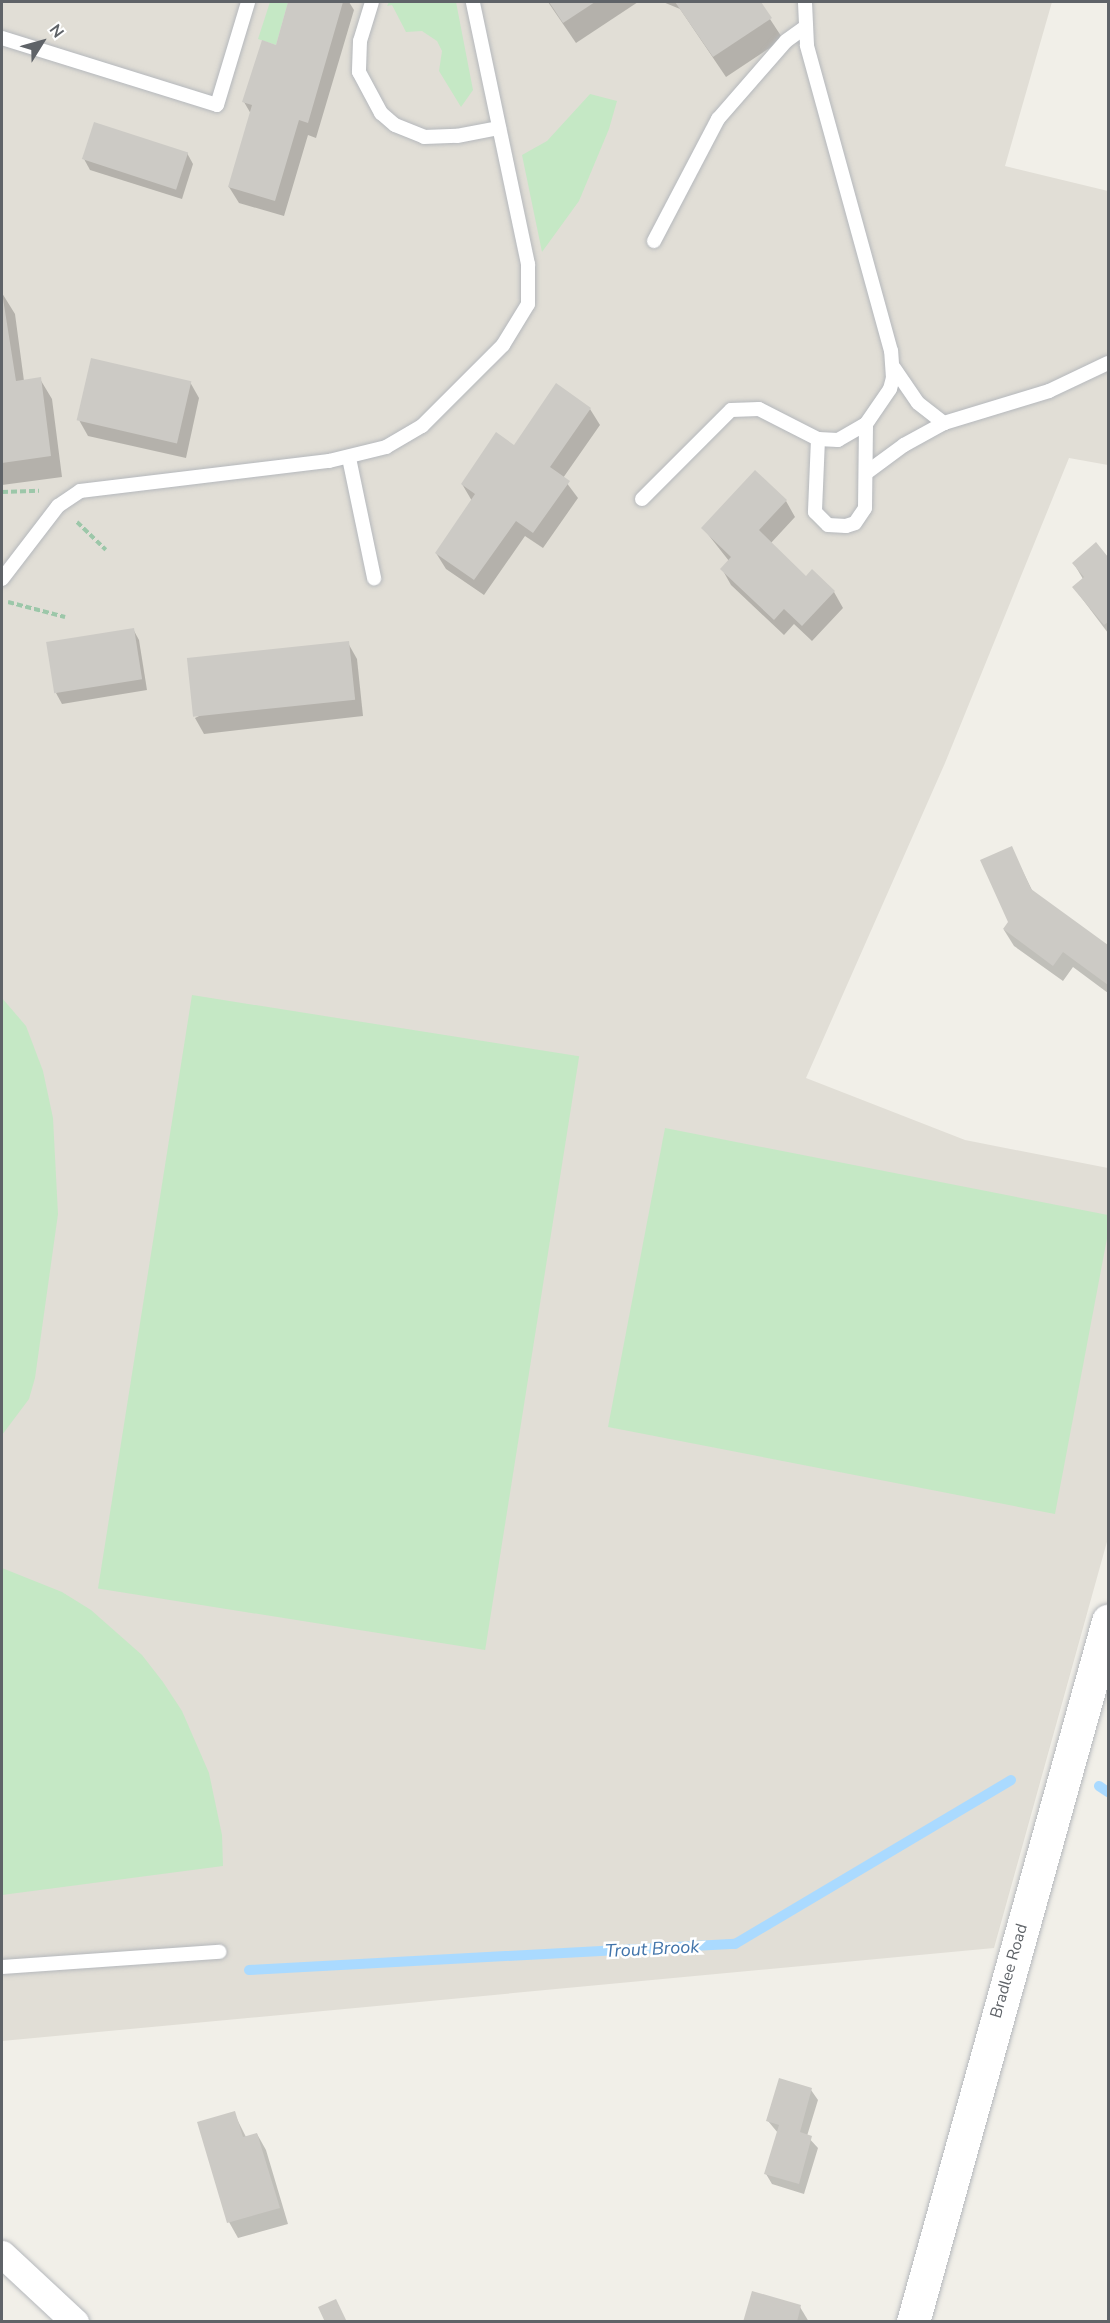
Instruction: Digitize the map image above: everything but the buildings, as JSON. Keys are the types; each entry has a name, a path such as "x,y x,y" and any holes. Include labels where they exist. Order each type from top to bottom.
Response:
{"street":[{"name":"Bradlee Road","path":"913,2322 1108,1621"},
{"path":"2,2254 75,2322"}],"lane":[{"path":"2,38 217,105 248,2"},
{"path":"372,2 360,41 359,72 363,85 381,113 395,125 424,137 457,136 499,128"},
{"path":"2,579 58,506 80,491 349,458 386,447 422,426 502,345 525,310 530,287 528,264 473,2"},
{"path":"805,2 804,28 893,366 909,393 944,423"},
{"path":"654,241 718,119 786,41 804,28"},
{"path":"866,473 904,445 944,423 1049,391 1108,363"},
{"path":"642,499 731,410 759,409 818,439 848,437 866,424 890,389 893,366"},
{"path":"818,439 813,504 820,519 837,528 855,523 861,516 866,498 866,424"},
{"path":"349,458 374,578"},
{"path":"2,1967 219,1952"}],"path":[{"path":"2,600 65,617"}],"shaded area":[{"path":"2,2 1052,2 1005,166 1108,191 1108,465 1069,458 945,763 806,1078 965,1140 1108,1168 1108,1538 994,1948 2,2041"}],"green space":[{"path":"270,2 288,2 276,45 258,39"},
{"path":"389,2 456,2 473,90 461,107 439,71 442,51 437,41 422,31 406,32 392,5 387,6"},
{"path":"590,94 617,101 609,129 579,201 542,252 522,155 547,141"},
{"path":"192,995 579,1056 485,1650 98,1589"},
{"path":"2,998 26,1026 43,1071 53,1118 58,1214 35,1378 29,1399 2,1435"},
{"path":"665,1128 1108,1215 1108,1233 1055,1514 608,1427"},
{"path":"2,1568 62,1592 91,1610 142,1655 163,1682 182,1711 209,1773 222,1835 223,1866 2,1895"}],"waterway":[{"name":"Trout Brook","path":"249,1970 735,1944 1011,1780"},
{"name":"Trout Brook","path":"1099,1786 1108,1792"}]}
